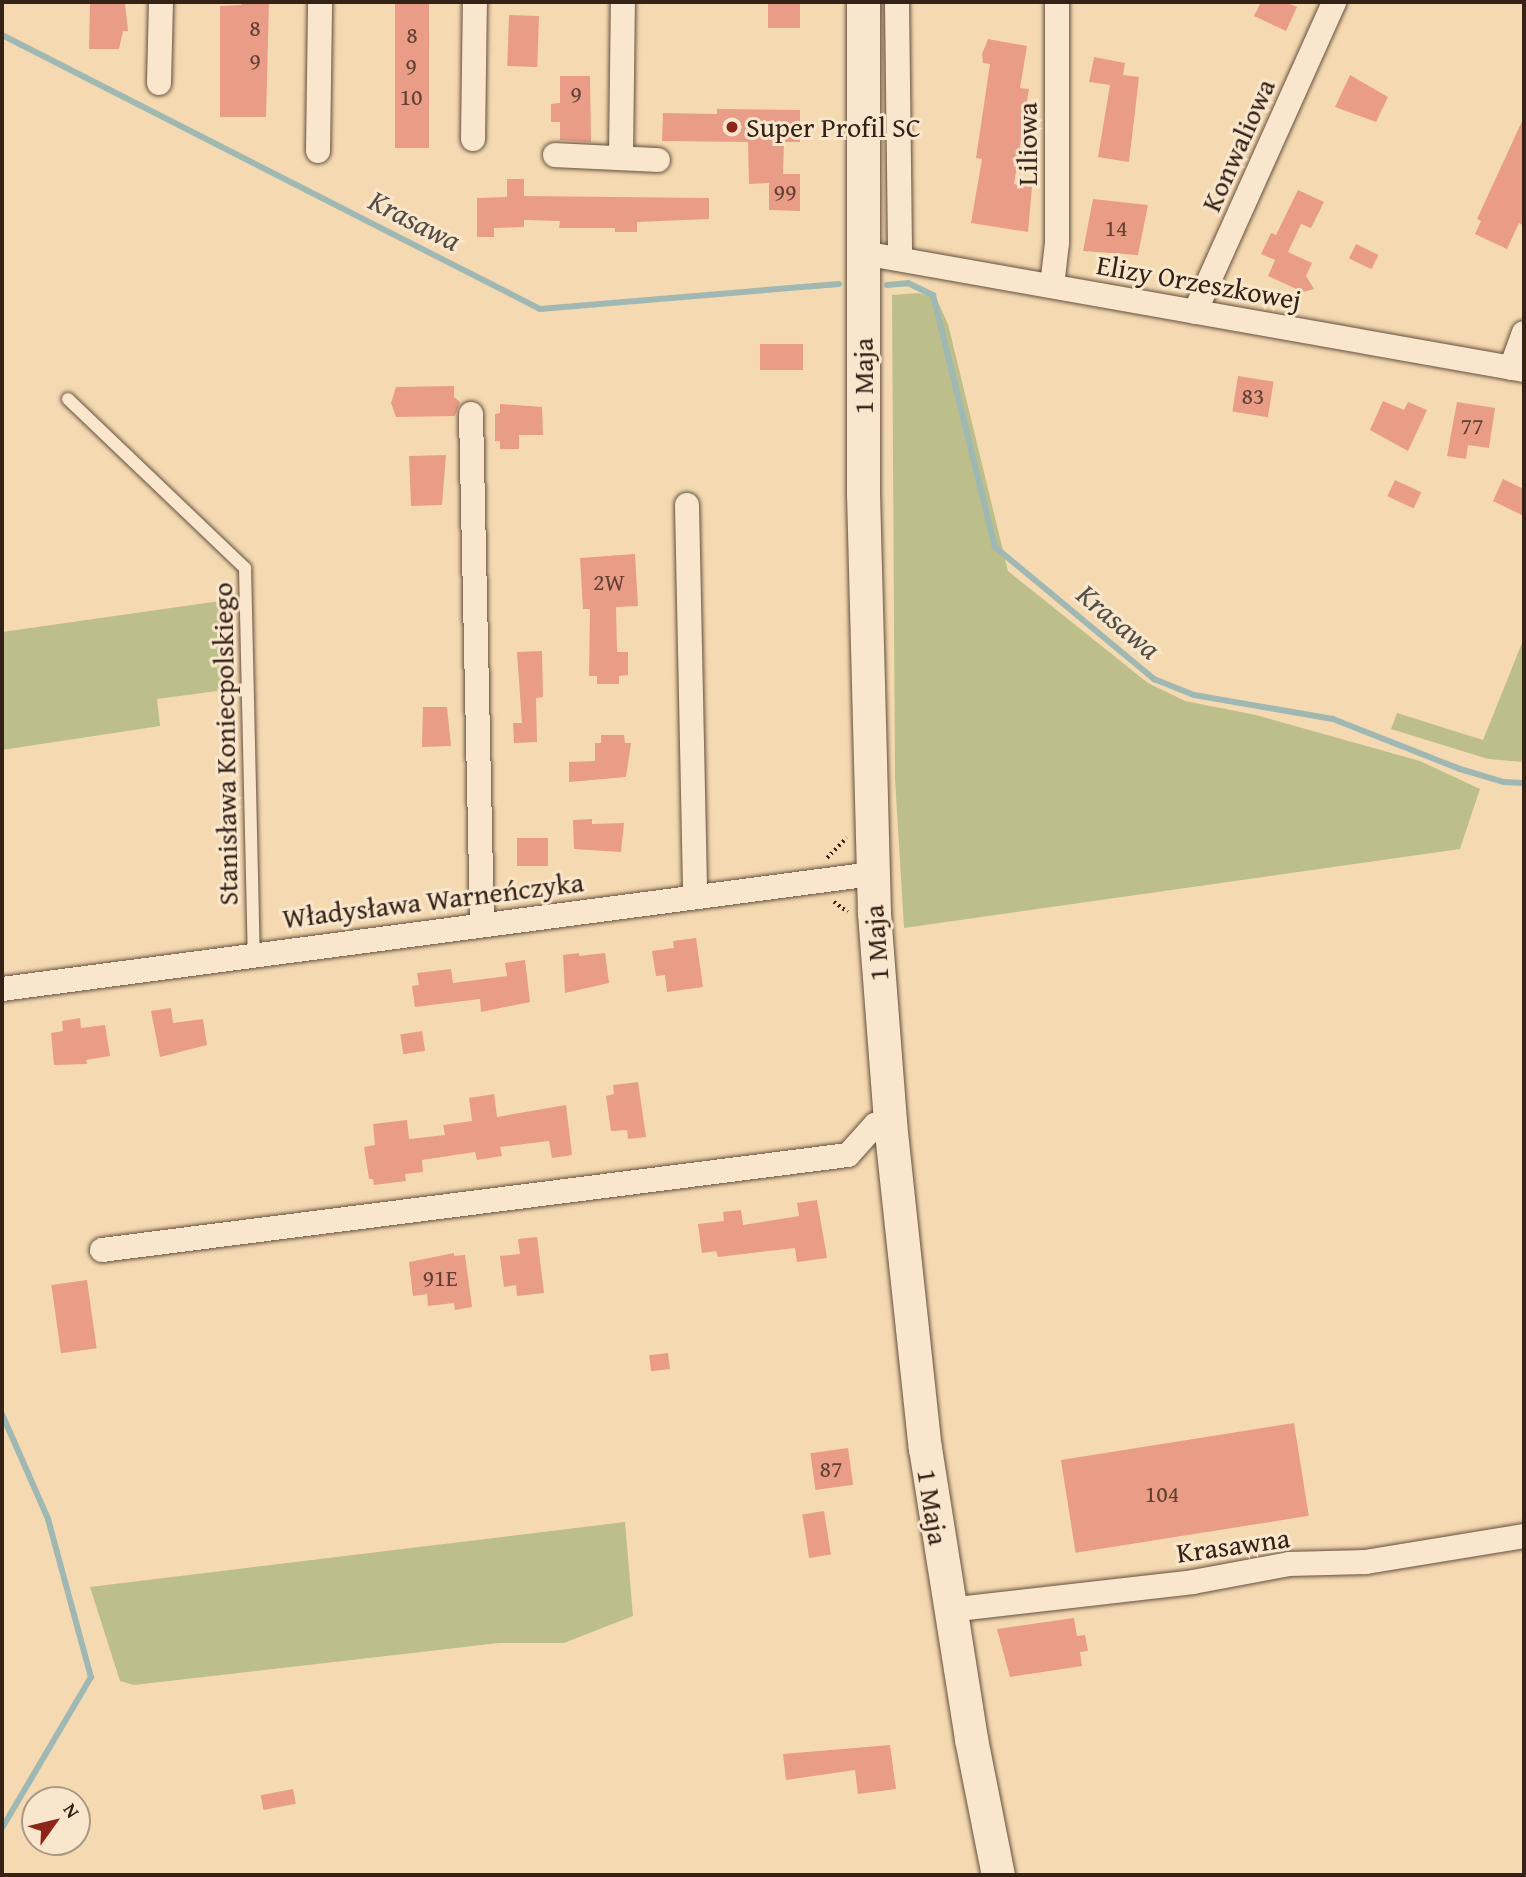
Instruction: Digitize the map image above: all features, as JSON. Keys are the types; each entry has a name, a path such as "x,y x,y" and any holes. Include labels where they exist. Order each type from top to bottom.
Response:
{"main road":[{"name":"1 Maja","path":"863,2 863,253 872,874 890,1123 925,1448 949,1610 998,1875"}],"street":[{"path":"159,83 160,2"},
{"path":"318,152 320,2"},
{"path":"473,139 475,2"},
{"path":"621,157 623,2"},
{"path":"897,2 900,258"},
{"name":"Liliowa","path":"1052,286 1057,243 1057,2"},
{"name":"Konwaliowa","path":"1195,312 1334,2"},
{"path":"555,155 658,160"},
{"name":"Elizy Orzeszkowej","path":"863,253 1518,369"},
{"path":"1518,369 1524,333"},
{"path":"471,414 482,923"},
{"path":"687,505 695,896"},
{"name":"Władysława Warneńczyka","path":"2,989 254,953 872,874"},
{"path":"102,1250 848,1155 875,1125 890,1123"},
{"name":"Krasawna","path":"949,1610 1167,1585 1289,1564 1366,1562 1524,1536"}],"lane":[{"name":"Stanisława Koniecpolskiego","path":"68,399 245,568 254,953"}],"green space":[{"path":"919,293 936,298 948,324 1008,571 1148,683 1185,701 1256,715 1420,761 1480,789 1460,849 904,928 895,779 892,295"},
{"path":"220,601 233,689 157,699 160,726 2,750 2,632"},
{"path":"1524,638 1524,762 1488,759 1391,729 1397,713 1483,740"},
{"path":"625,1522 633,1616 564,1643 499,1643 134,1685 120,1681 90,1587"}],"building":[{"path":"90,2 125,3 128,31 123,31 119,49 89,49"},
{"path":"241,2 269,2 266,117 220,117 220,6 241,5"},
{"path":"395,2 429,2 429,148 395,148"},
{"path":"768,2 800,2 800,28 768,28"},
{"path":"1261,2 1285,2 1297,7 1286,31 1254,16"},
{"path":"509,15 539,16 537,67 507,66"},
{"path":"988,39 1027,46 1020,88 1029,89 1014,184 1032,187 1028,232 971,223 982,159 976,158 990,64 983,63 982,54"},
{"path":"1094,57 1125,63 1123,75 1139,77 1129,162 1098,157 1110,85 1089,82"},
{"path":"1350,75 1388,97 1376,122 1335,107"},
{"path":"560,76 590,76 591,142 560,140 560,122 551,122 551,104 560,103"},
{"name":"Super Profil SC","path":"717,109 800,110 800,142 784,142 783,174 800,174 800,211 769,210 769,183 749,184 748,142 662,141 663,113 717,114"},
{"path":"1524,117 1524,226 1519,223 1507,249 1475,234 1481,221 1477,219"},
{"path":"507,179 524,179 524,196 709,198 709,219 637,222 637,232 615,232 615,228 559,228 560,221 524,220 524,227 494,228 494,237 477,237 477,198 507,197"},
{"path":"1298,190 1324,202 1311,228 1301,224 1288,252 1312,263 1306,276 1314,289 1303,292 1268,276 1275,260 1261,254 1271,233 1276,235"},
{"path":"1093,199 1148,205 1138,255 1083,251"},
{"path":"1356,244 1378,255 1371,269 1349,258"},
{"path":"760,344 803,344 803,370 760,370"},
{"path":"1238,376 1274,382 1268,417 1232,412"},
{"path":"454,386 454,397 460,402 455,416 396,417 391,403 396,387"},
{"path":"1383,401 1404,410 1408,402 1427,410 1408,451 1370,430"},
{"path":"1457,402 1495,408 1489,448 1468,445 1466,459 1447,456"},
{"path":"500,404 542,407 543,435 519,435 519,449 500,449 500,441 495,441 495,414 500,413"},
{"path":"446,455 442,505 411,506 409,456"},
{"path":"1503,479 1524,489 1524,516 1493,501"},
{"path":"1395,480 1421,492 1414,509 1387,496"},
{"path":"635,554 638,606 616,607 617,652 628,652 628,675 619,676 619,684 597,684 597,676 589,676 590,609 583,609 580,558"},
{"path":"542,651 543,697 536,698 537,742 514,743 513,723 522,723 517,652"},
{"path":"423,707 447,707 451,746 422,747"},
{"path":"601,735 624,735 625,743 631,743 626,777 569,782 569,762 595,761 595,743 601,743"},
{"path":"592,819 592,824 624,823 621,852 574,849 573,820"},
{"path":"517,838 548,838 548,866 517,866"},
{"path":"696,938 703,987 667,992 665,975 656,976 652,951 674,948 673,941"},
{"path":"579,953 579,956 605,953 609,983 565,993 563,955"},
{"path":"525,960 530,1002 481,1012 480,999 415,1007 412,986 419,985 417,973 451,969 453,983 507,976 505,963"},
{"path":"171,1008 173,1023 203,1019 207,1045 160,1057 151,1011"},
{"path":"80,1018 81,1028 105,1025 110,1056 86,1060 87,1064 54,1065 51,1033 63,1031 62,1021"},
{"path":"422,1031 425,1051 403,1054 400,1034"},
{"path":"638,1082 646,1137 628,1139 627,1130 611,1131 606,1096 614,1094 613,1085"},
{"path":"494,1094 497,1117 566,1105 572,1155 552,1158 549,1141 500,1147 502,1156 477,1160 475,1152 422,1160 423,1172 405,1174 406,1181 374,1185 373,1179 369,1179 364,1147 375,1145 373,1124 407,1120 409,1139 445,1135 443,1125 472,1121 469,1098"},
{"path":"817,1200 827,1258 797,1262 795,1248 718,1257 716,1251 702,1253 698,1224 724,1221 723,1212 741,1210 743,1225 799,1216 797,1203"},
{"path":"537,1237 544,1293 517,1296 516,1285 504,1287 500,1256 520,1254 518,1239"},
{"path":"454,1253 454,1256 465,1255 472,1307 455,1310 454,1303 428,1306 427,1294 413,1296 409,1262"},
{"path":"87,1280 97,1348 61,1353 51,1285"},
{"path":"668,1353 670,1369 651,1371 649,1355"},
{"path":"1294,1423 1309,1516 1076,1553 1061,1460"},
{"path":"848,1448 853,1485 816,1490 810,1453"},
{"path":"824,1511 831,1554 809,1558 802,1514"},
{"path":"1074,1618 1077,1636 1085,1635 1088,1651 1080,1652 1082,1666 1010,1677 997,1629"},
{"path":"890,1745 896,1789 858,1794 855,1770 786,1780 783,1754"},
{"path":"293,1789 296,1804 263,1810 261,1795"}],"waterway":[{"name":"Krasawa","path":"2,35 540,309 839,284"},
{"name":"Krasawa","path":"887,285 908,283 933,295 995,547 1154,679 1194,695 1333,719 1460,769 1504,782 1524,783"},
{"path":"2,1414 48,1519 91,1677 2,1828"}],"place":[{"name":"Super Profil SC","path":"732,127"}]}
